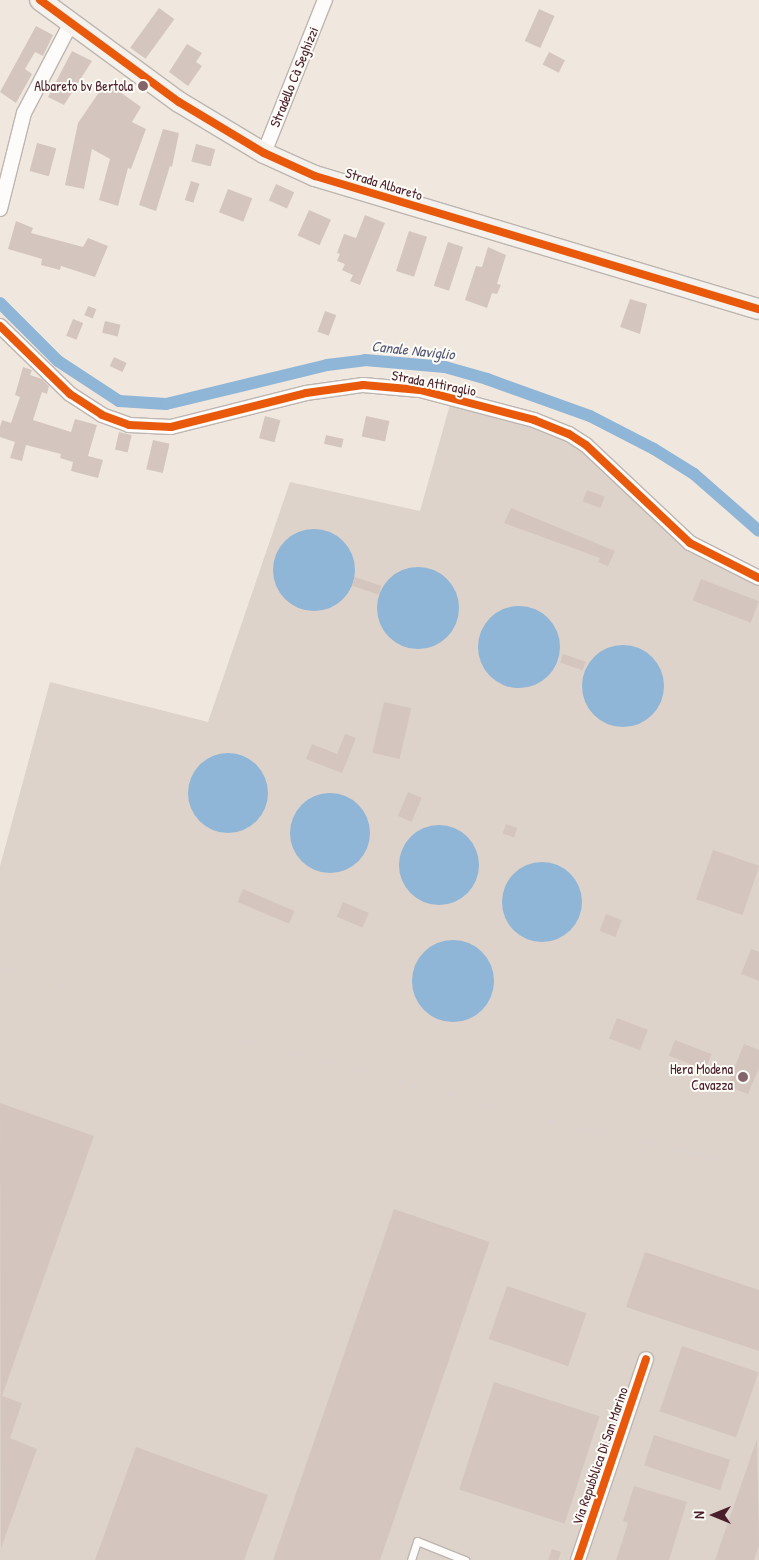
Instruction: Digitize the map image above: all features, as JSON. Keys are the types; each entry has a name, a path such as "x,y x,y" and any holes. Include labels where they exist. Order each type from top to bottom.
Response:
{"street":[{"name":"Strada Albareto","path":"40,0 72,21 179,102 264,153 315,176 759,309"},
{"name":"Stradello Cà Seghizzi","path":"264,153 325,0"},
{"path":"0,209 24,113 72,21"},
{"name":"Strada Attiraglio","path":"0,326 78,400 102,416 129,425 171,427 306,393 364,385 420,390 534,420 569,434 586,445 690,543 759,578"},
{"name":"Via Repubblica Di San Marino","path":"578,1560 646,1359"}],"lane":[{"path":"411,1560 417,1542 465,1560"}],"path":[{"path":"0,965 211,1032 552,1121 759,1168"}],"shaded area":[{"path":"451,401 562,436 583,448 641,506 759,583 759,1560 0,1560 0,866 50,682 208,722 290,482 420,511"}],"water":[{"path":"314,529 330,532 343,541 352,554 355,570 352,586 343,599 330,608 314,611 298,608 285,599 276,586 273,570 276,554 285,541 298,532"},
{"path":"418,567 434,570 447,579 456,592 459,608 456,624 447,637 434,646 418,649 402,646 389,637 380,624 377,608 380,592 389,579 402,570"},
{"path":"519,606 535,609 548,618 557,631 560,647 557,663 548,676 535,685 519,688 503,685 490,676 481,663 478,647 481,631 490,618 503,609"},
{"path":"623,645 639,648 652,657 661,670 664,686 661,702 652,715 639,724 623,727 607,724 594,715 585,702 582,686 585,670 594,657 607,648"},
{"path":"228,753 243,756 256,765 265,778 268,793 265,808 256,821 243,830 228,833 213,830 200,821 191,808 188,793 191,778 200,765 213,756"},
{"path":"330,793 345,796 358,805 367,818 370,833 367,848 358,861 345,870 330,873 315,870 302,861 293,848 290,833 293,818 302,805 315,796"},
{"path":"439,825 454,828 467,837 476,850 479,865 476,880 467,893 454,902 439,905 424,902 411,893 402,880 399,865 402,850 411,837 424,828"},
{"path":"542,862 557,865 570,874 579,887 582,902 579,917 570,930 557,939 542,942 527,939 514,930 505,917 502,902 505,887 514,874 527,865"},
{"path":"453,940 469,944 482,952 490,965 494,981 490,997 482,1010 469,1018 453,1022 437,1018 424,1010 416,997 412,981 416,965 424,952 437,944"}],"building":[{"path":"159,8 174,19 146,59 130,48"},
{"path":"539,9 555,16 540,48 525,41"},
{"path":"36,26 53,35 43,56 35,52 25,69 32,74 16,103 0,92"},
{"path":"187,44 202,53 196,62 202,66 188,86 169,72"},
{"path":"72,51 92,61 64,105 48,97"},
{"path":"549,52 565,60 559,73 543,64"},
{"path":"106,82 141,107 132,122 146,129 131,169 128,168 118,206 99,200 110,159 92,149 84,189 65,185 78,123"},
{"path":"163,129 179,133 172,167 170,166 156,211 139,205"},
{"path":"37,143 56,148 49,176 29,171"},
{"path":"196,144 215,149 211,167 191,161"},
{"path":"191,181 200,184 193,203 185,200"},
{"path":"276,184 294,192 287,209 269,200"},
{"path":"228,189 252,198 243,222 219,212"},
{"path":"309,210 331,220 320,245 298,236"},
{"path":"365,215 385,223 360,285 350,281 353,275 342,270 345,264 337,261 340,254 337,253 344,234 356,238"},
{"path":"16,221 33,228 31,233 83,247 88,238 108,246 95,277 61,266 60,270 41,265 42,259 8,249"},
{"path":"409,231 427,237 414,277 396,271"},
{"path":"448,242 463,247 449,291 434,286"},
{"path":"488,247 506,255 497,284 501,285 497,294 492,293 487,308 465,300 476,266 482,267"},
{"path":"630,299 647,304 640,334 620,327"},
{"path":"88,306 96,309 93,319 84,315"},
{"path":"325,311 336,315 329,336 317,332"},
{"path":"73,319 83,323 76,340 66,336"},
{"path":"105,321 121,325 118,337 102,333"},
{"path":"114,357 127,363 122,372 110,366"},
{"path":"23,367 32,370 30,375 42,379 49,386 47,394 42,392 33,420 71,432 75,419 97,425 88,456 103,460 98,478 71,471 73,462 60,458 61,454 26,445 22,461 10,458 15,442 0,437 0,427 2,420 11,423 20,397 15,395"},
{"path":"265,416 280,420 275,442 259,438"},
{"path":"366,416 389,421 385,442 362,437"},
{"path":"119,432 132,435 128,452 115,450"},
{"path":"326,435 344,439 342,448 324,444"},
{"path":"153,440 170,444 163,473 146,469"},
{"path":"587,490 605,497 600,508 583,501"},
{"path":"511,508 615,551 608,566 598,562 600,558 504,523"},
{"path":"355,577 381,586 379,595 352,586"},
{"path":"701,579 759,601 751,623 693,600"},
{"path":"563,654 586,662 583,670 560,663"},
{"path":"384,702 411,708 400,759 372,753"},
{"path":"345,734 356,738 342,773 306,759 312,744 337,754"},
{"path":"408,792 422,798 412,822 398,816"},
{"path":"506,824 517,828 514,838 503,833"},
{"path":"713,850 759,866 742,915 696,899"},
{"path":"243,889 295,911 289,924 238,902"},
{"path":"343,902 369,913 363,928 337,917"},
{"path":"606,914 622,920 615,937 600,931"},
{"path":"751,949 759,952 759,981 741,974"},
{"path":"617,1018 648,1030 640,1050 609,1039"},
{"path":"675,1040 711,1054 705,1070 669,1056"},
{"name":"Hera Modena Cavazza","path":"744,1044 759,1050 759,1068 748,1094 727,1086"},
{"path":"0,1103 94,1136 2,1396 22,1403 10,1438 37,1449 1,1548"},
{"path":"394,1209 489,1242 380,1560 273,1560"},
{"path":"645,1252 759,1290 759,1351 626,1307"},
{"path":"507,1286 586,1313 568,1366 489,1339"},
{"path":"682,1346 759,1372 736,1438 660,1411"},
{"path":"494,1382 600,1416 565,1524 459,1489"},
{"path":"654,1435 730,1460 720,1490 644,1465"},
{"path":"757,1439 759,1546 754,1560 715,1560"},
{"path":"136,1447 268,1495 244,1560 95,1560"},
{"path":"634,1486 687,1502 669,1560 616,1560 628,1523 623,1521"},
{"path":"552,1549 561,1552 558,1560 548,1560"}],"waterway":[{"name":"Canale Naviglio","path":"0,303 58,361 119,401 166,404 327,365 365,360 445,367 487,379 590,416 654,449 694,474 759,531"}],"cycle path":[{"path":"40,0 179,102 264,153 315,176 759,309"},
{"path":"0,326 70,394 102,415 129,425 171,427 306,393 363,385 420,390 534,420 569,434 586,445 690,543 759,578"},
{"path":"578,1560 646,1359"}],"place":[{"name":"Albareto bv Bertola","path":"143,86"},
{"name":"Hera Modena Cavazza","path":"743,1077"}]}
